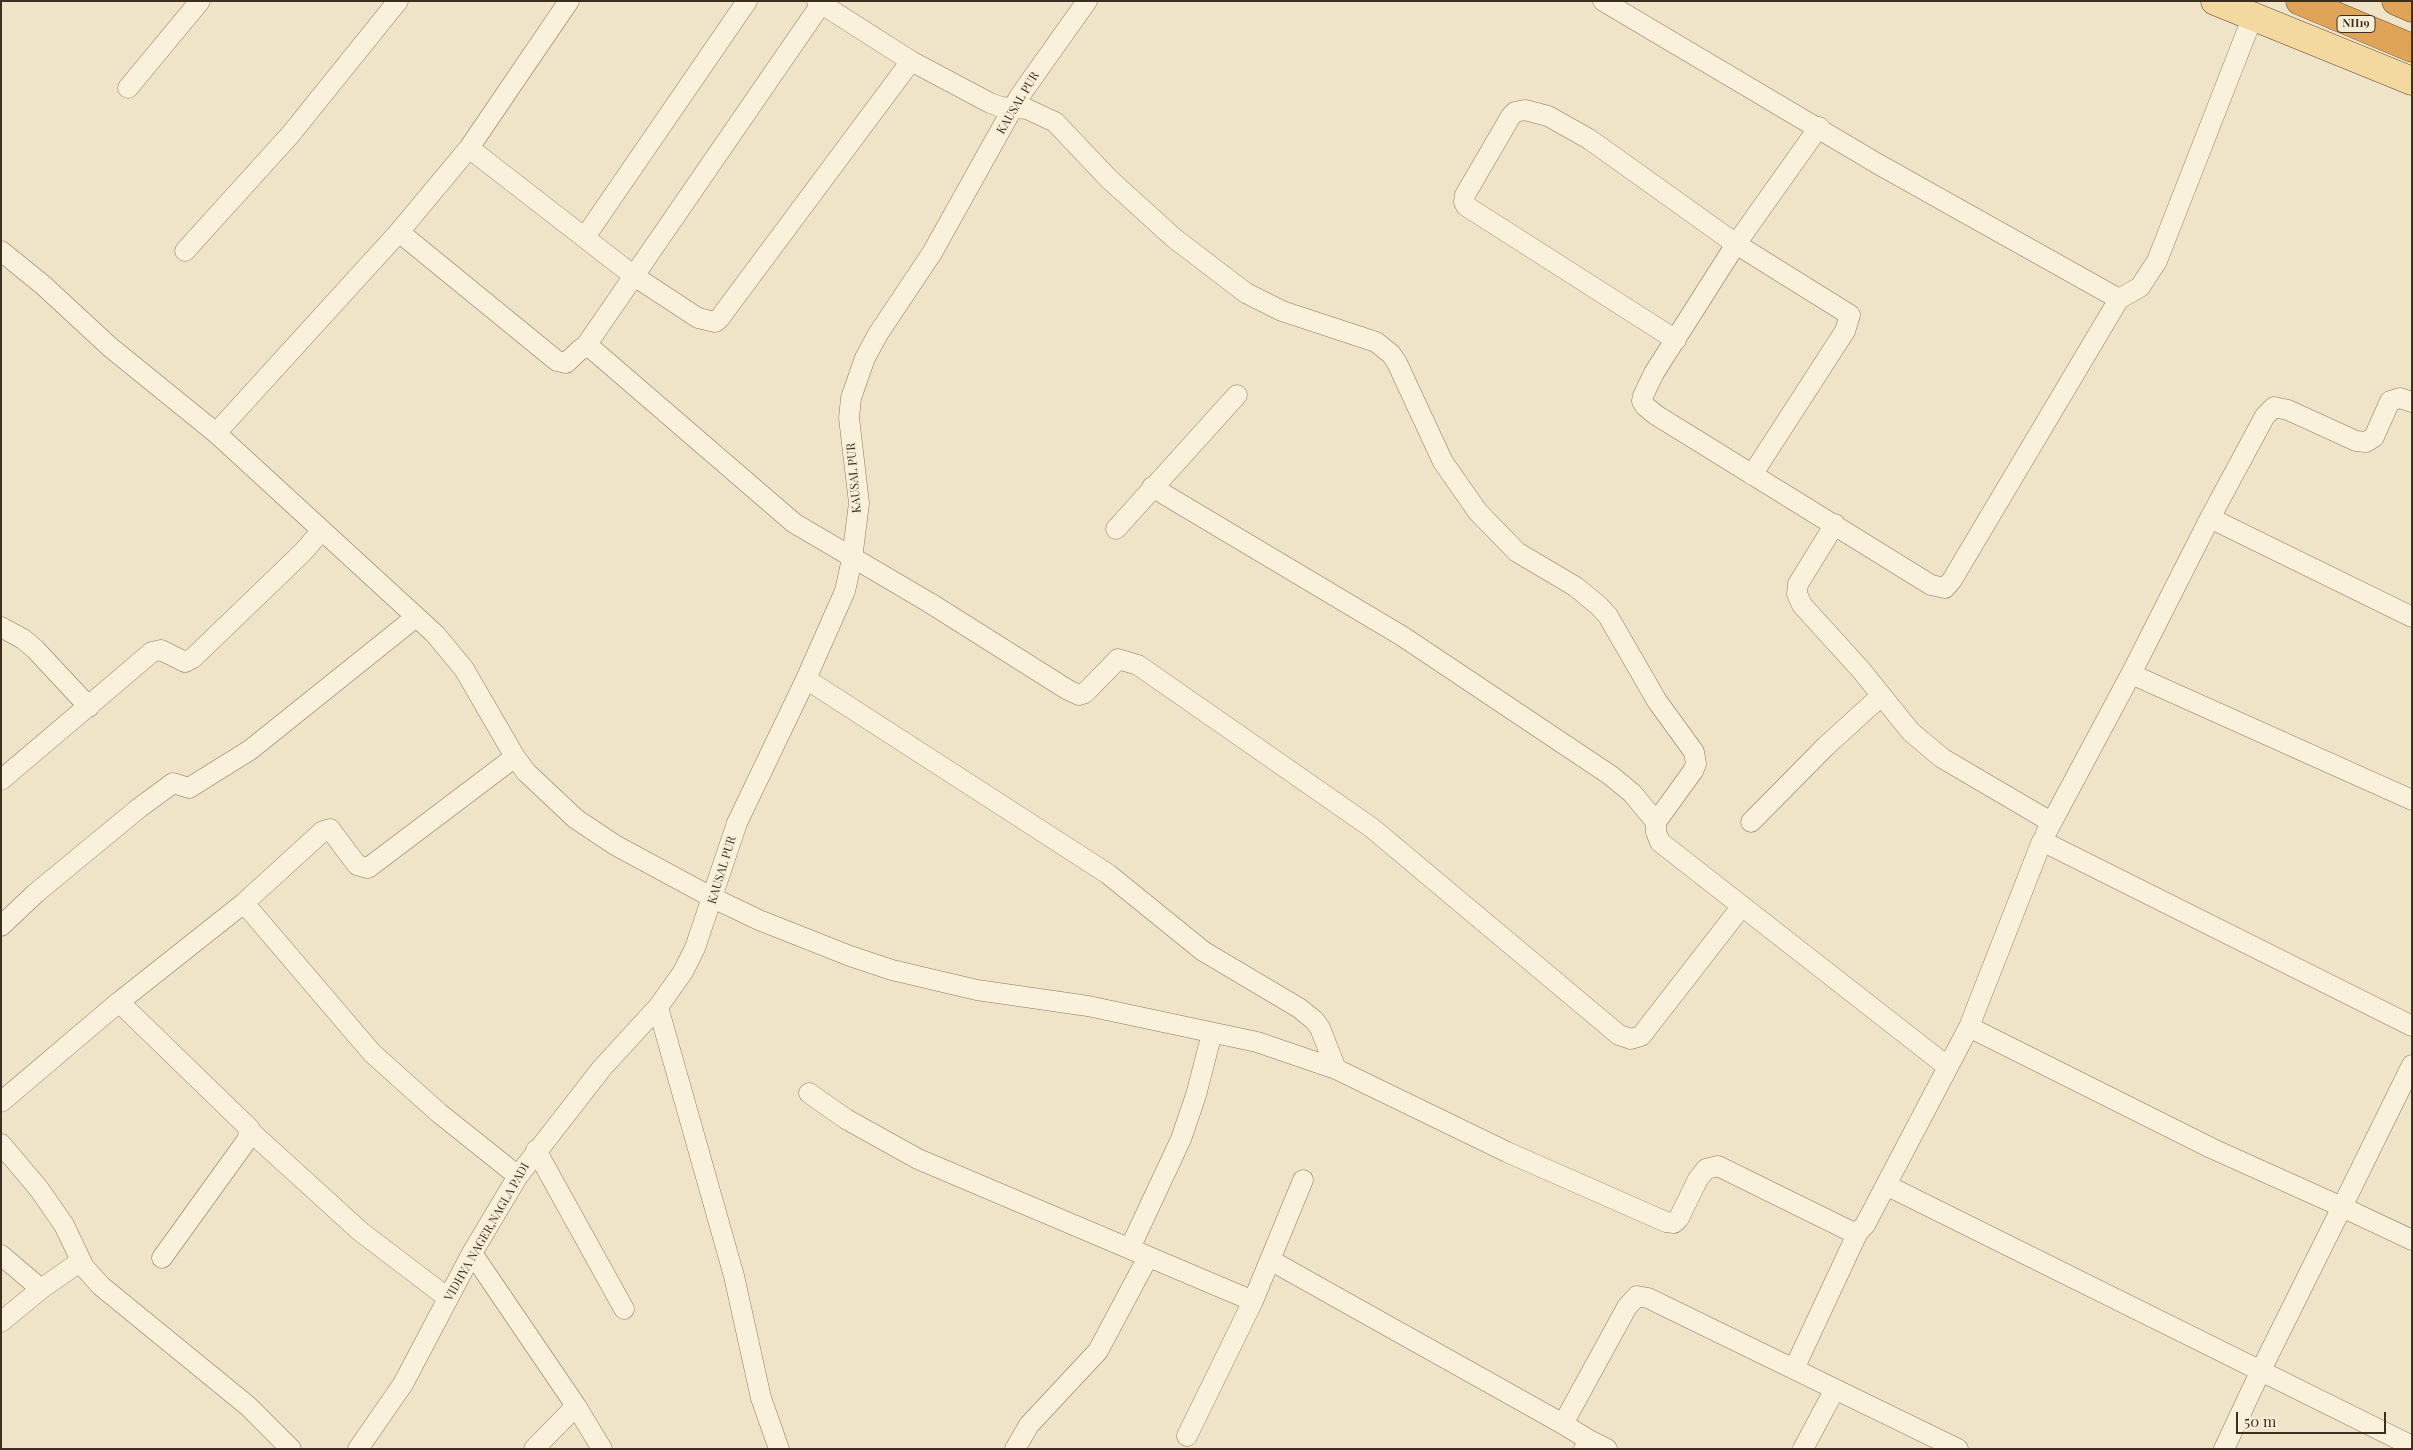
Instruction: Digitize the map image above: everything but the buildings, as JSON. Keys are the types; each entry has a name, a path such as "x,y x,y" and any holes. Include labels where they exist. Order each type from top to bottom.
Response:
{"highway":[{"name":"NH19","path":"2300,1 2412,48"},
{"path":"2396,1 2412,8"}],"main road":[{"path":"2216,1 2412,81"}],"street":[{"path":"128,88 200,1"},
{"path":"185,251 290,135 398,1"},
{"path":"216,432 399,232 469,148 569,1"},
{"path":"585,237 747,1"},
{"name":"KAUSAL PUR","path":"658,1008 683,972 695,948 737,824 839,606 852,559 859,503 848,418 851,398 857,381 878,334 932,253 1012,108 1087,1"},
{"path":"1603,1 1819,127 1887,169 2119,299"},
{"path":"399,232 557,362 564,364 585,347 819,3 911,60 990,103 1037,112 1055,122 1096,166 1174,238 1246,293 1282,311 1376,342 1391,354 1397,362 1443,462 1478,512 1517,552 1576,587 1599,606 1608,616 1657,701 1694,752 1696,764 1693,772 1656,822 1656,832 1660,842 1948,1067"},
{"path":"1819,127 1736,244 1654,373 1642,396 1645,406 1656,415 1931,585 1945,588 1952,580 2119,299 2140,287 2157,261 2253,16"},
{"path":"469,148 634,276 698,318 711,322 719,319 911,60"},
{"path":"1676,340 1466,206 1464,202 1465,195 1510,116 1515,112 1525,110 1548,116 1561,122 1589,139 1736,244 1849,313 1851,318 1845,331 1752,475"},
{"path":"1,251 43,285 110,347 216,432 435,634 464,669 515,757 549,796 576,819 615,845 713,898 806,940 892,970 977,990 1088,1006 1212,1034 1257,1042 1336,1070 1507,1152 1666,1222 1674,1223 1679,1218 1698,1179 1706,1169 1718,1166 1850,1231 1858,1232"},
{"path":"585,347 596,351 785,516 1074,694 1086,693 1116,660 1122,659 1138,665 1372,828 1608,1027 1625,1038 1635,1039 1641,1036 1742,906"},
{"path":"1116,529 1237,395"},
{"path":"1794,1368 1858,1232 1865,1225 1970,1026 2051,822 2131,674 2210,518 2265,416 2274,407 2288,410 2356,441 2366,442 2374,437 2390,401 2400,398 2412,402"},
{"path":"1152,487 1427,653 1616,779 1632,793 1656,822"},
{"path":"2210,518 2412,617"},
{"path":"1834,524 1798,584 1797,594 1802,605 1911,732 1942,758 2051,822"},
{"path":"1,780 152,652 161,650 185,662 193,658 304,552 322,530"},
{"path":"1,926 36,893 139,808 173,783 189,788 250,750 416,617"},
{"path":"1,627 23,639 35,649 89,707"},
{"path":"2131,674 2412,800"},
{"path":"806,679 1108,874 1203,951 1299,1008 1314,1020 1320,1028 1336,1070"},
{"path":"1751,822 1826,746 1882,696"},
{"path":"1,1102 119,1002 244,903 326,829 332,831 357,865 365,868 372,866 515,757"},
{"path":"2042,841 2412,1026"},
{"path":"244,903 372,1053 439,1113 518,1176"},
{"path":"119,1002 250,1127 251,1132 361,1232 448,1298"},
{"path":"658,1008 736,1284 761,1398 779,1449"},
{"name":"VIDHYA NAGER,NAGLA PADI","path":"358,1449 403,1384 472,1253 518,1176 536,1150 602,1068 658,1008"},
{"path":"1970,1026 2211,1148 2412,1240"},
{"path":"1130,1248 1184,1131 1212,1034"},
{"path":"2224,1449 2261,1370 2412,1065"},
{"path":"809,1093 846,1119 918,1159 1253,1301"},
{"path":"162,1258 251,1132"},
{"path":"1,1144 25,1170 51,1205 64,1225 81,1261 101,1286 248,1406 291,1449"},
{"path":"536,1150 624,1309"},
{"path":"1187,1436 1253,1301 1303,1180"},
{"path":"1886,1185 2412,1446"},
{"path":"472,1253 576,1406 602,1449"},
{"path":"1,1255 41,1289"},
{"path":"1015,1449 1029,1426 1098,1351 1148,1257"},
{"path":"1270,1260 1563,1424 1586,1444 1607,1449"},
{"path":"1,1322 41,1289 81,1261"},
{"path":"1563,1424 1627,1307 1637,1296 1648,1298 1958,1449"},
{"path":"1803,1449 1835,1389"},
{"path":"534,1449 576,1406"}]}
